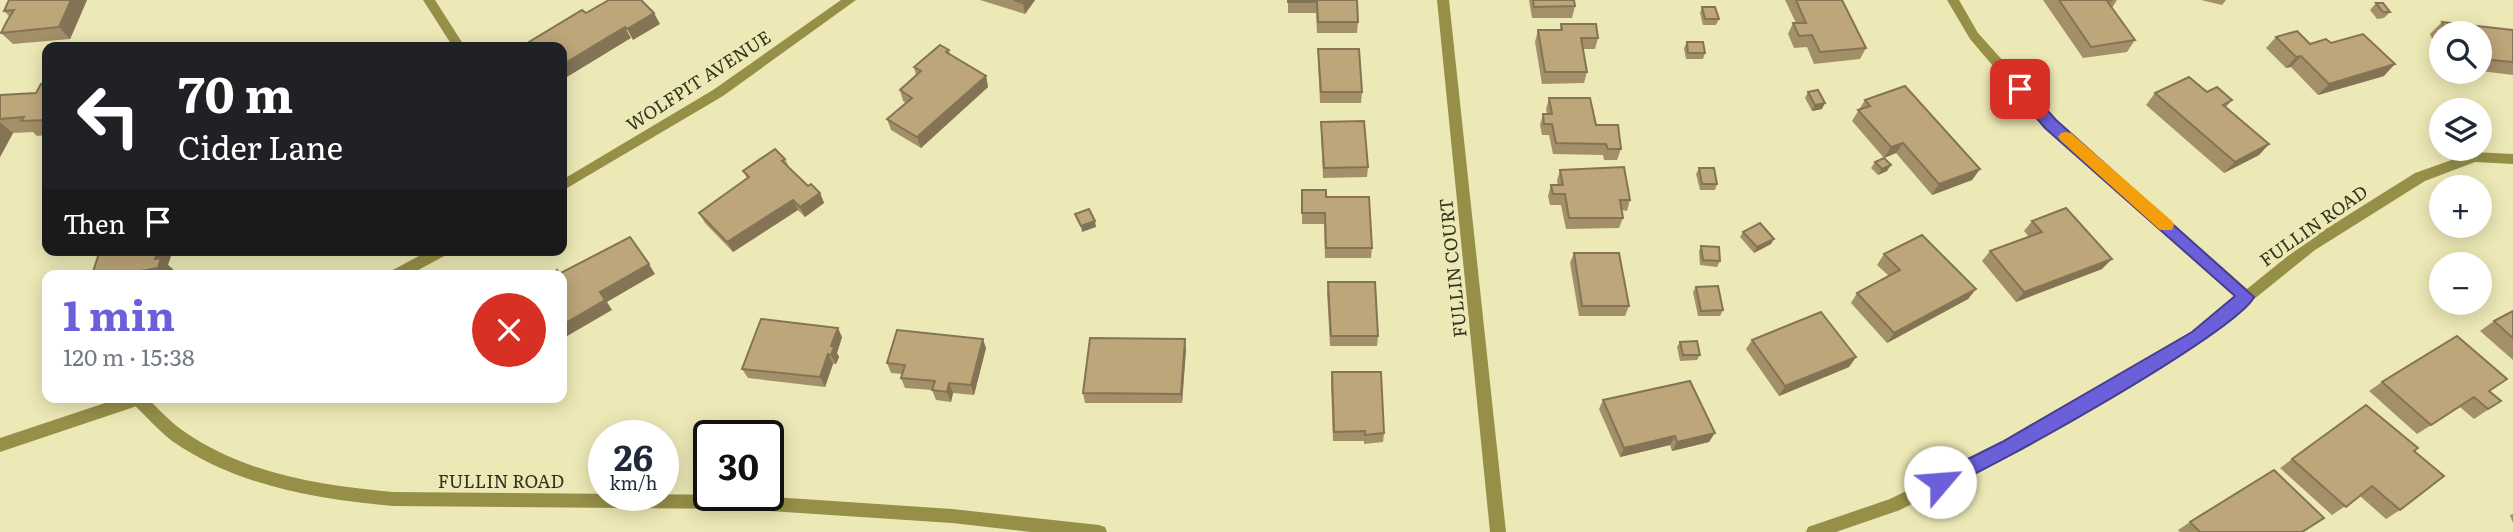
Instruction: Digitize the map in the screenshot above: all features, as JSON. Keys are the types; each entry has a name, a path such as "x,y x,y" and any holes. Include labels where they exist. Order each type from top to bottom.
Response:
{"street":[{"path":"429,0 456,42"},
{"name":"WOLFPIT AVENUE","path":"567,183 718,93 849,0"},
{"name":"FULLIN COURT","path":"1443,0 1498,532"},
{"path":"1953,0 1974,36 2051,124 2246,297"},
{"name":"FULLIN ROAD","path":"1814,532 1894,505 2008,447 2197,337 2310,246 2420,177 2474,157 2513,159"},
{"path":"405,270 432,256"},
{"path":"0,445 125,403"},
{"name":"FULLIN ROAD","path":"145,403 176,434 218,459 278,482 346,495 393,499 750,502 952,516 1099,532"}],"building":[{"path":"9,0 71,0 59,27 1,33 14,10 4,11"},
{"path":"609,0 641,0 654,13 567,62 567,42 529,42 582,10 586,13"},
{"path":"1288,0 1357,0 1358,22 1318,22 1317,2"},
{"path":"1533,0 1574,0 1575,6 1534,7"},
{"path":"1796,0 1842,0 1866,48 1820,52 1812,35 1799,36 1793,23 1806,23"},
{"path":"2059,0 2112,0 2107,1 2135,40 2091,47"},
{"path":"2376,3 2383,3 2390,12 2383,12"},
{"path":"1702,7 1715,7 1719,19 1705,19"},
{"path":"1561,24 1596,24 1598,38 1581,38 1587,72 1545,72 1538,30 1562,30"},
{"path":"2492,28 2513,30 2513,62 2492,60"},
{"path":"2297,31 2310,44 2326,39 2331,43 2363,34 2395,64 2329,84 2301,56 2296,57 2276,37"},
{"path":"1687,42 1703,42 1705,53 1688,53"},
{"path":"940,45 949,50 946,52 986,76 917,137 887,119 912,98 900,90 921,71 914,67"},
{"path":"1318,49 1359,49 1362,92 1321,92"},
{"path":"2189,77 2207,92 2217,87 2232,100 2223,105 2269,144 2235,162 2155,93"},
{"path":"41,84 42,120 21,121 24,117 0,119 0,95 36,93"},
{"path":"1905,86 1980,169 1939,184 1903,143 1891,147 1858,110 1870,106 1865,100"},
{"path":"1818,90 1825,103 1815,105 1808,92"},
{"path":"1549,98 1590,98 1596,125 1618,125 1621,149 1608,149 1606,144 1556,143 1552,124 1544,124 1543,114 1552,114"},
{"path":"1364,121 1368,167 1324,168 1321,122"},
{"path":"775,149 785,159 782,161 808,186 811,184 820,193 800,207 793,200 727,242 699,213 749,177 743,171"},
{"path":"1884,158 1891,165 1882,169 1875,162"},
{"path":"1624,167 1630,200 1620,200 1623,218 1569,218 1565,194 1553,194 1551,185 1563,185 1560,170"},
{"path":"1699,168 1714,168 1717,184 1702,184"},
{"path":"1302,190 1326,190 1326,197 1369,197 1372,248 1326,248 1325,213 1302,213"},
{"path":"2066,208 2112,259 2024,292 1990,251 2042,232 2032,221"},
{"path":"1089,209 1095,221 1081,226 1075,214"},
{"path":"1760,223 1774,239 1757,247 1743,232"},
{"path":"1922,235 1976,289 1894,333 1857,293 1900,270 1884,254"},
{"path":"630,237 649,264 600,292 605,300 567,322 567,270"},
{"path":"1701,246 1719,247 1720,261 1703,260"},
{"path":"1574,253 1619,253 1629,306 1582,306"},
{"path":"98,256 161,258 158,268 147,270 94,270"},
{"path":"1328,282 1375,282 1378,336 1331,336"},
{"path":"1718,286 1723,310 1701,311 1696,287"},
{"path":"2513,311 2513,338 2494,321"},
{"path":"1821,312 1856,357 1785,386 1752,340"},
{"path":"761,319 838,328 831,346 834,347 831,355 828,354 820,377 742,369"},
{"path":"897,330 983,339 971,385 949,383 947,392 932,390 935,381 901,378 905,365 887,363"},
{"path":"2457,336 2507,379 2489,391 2501,401 2488,409 2474,397 2431,425 2382,382"},
{"path":"1090,338 1185,339 1181,394 1083,393"},
{"path":"1697,341 1700,355 1683,355 1680,342"},
{"path":"1332,372 1381,372 1384,433 1365,435 1365,431 1334,432"},
{"path":"1690,381 1715,433 1677,442 1675,436 1624,448 1603,400"},
{"path":"2366,405 2418,448 2414,451 2444,476 2400,510 2372,486 2346,507 2292,459"},
{"path":"2274,470 2324,518 2302,532 2200,532 2190,522"}],"slow traffic":[{"path":"2066,137 2166,225"}],"route":[{"path":"1940,482 2008,447 2197,337 2246,297 2051,124 2020,89"}]}
